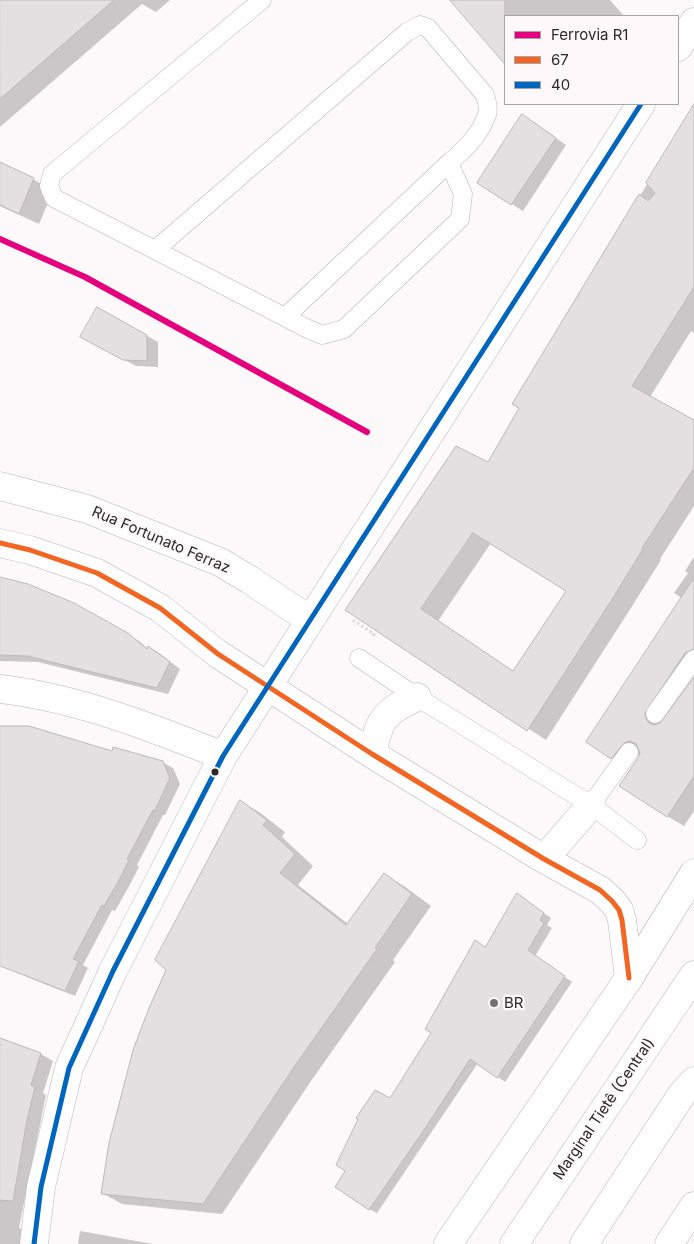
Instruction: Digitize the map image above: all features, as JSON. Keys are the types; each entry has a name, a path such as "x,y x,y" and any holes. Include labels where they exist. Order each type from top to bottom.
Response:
{"main road":[{"path":"679,45 694,22"},
{"path":"34,1244 41,1187 69,1068 113,971 223,756 640,105"},
{"name":"Rua Fortunato Ferraz","path":"0,486 87,509 220,562 310,620"},
{"path":"0,543 30,550 97,573 160,608 218,654 372,754 544,859 600,890 619,910 622,920 629,978"},
{"path":"0,689 75,703 151,727 223,756"},
{"path":"372,754 380,725 386,716 398,706 417,697"},
{"path":"544,859 591,805"},
{"path":"448,1244 629,978 694,873"},
{"name":"Marginal Tietê (Central)","path":"514,1244 694,975"},
{"path":"584,1244 688,1087 694,1060"},
{"path":"669,1244 694,1206"}],"lane":[{"path":"262,0 52,174 49,186 54,198 322,335 344,330 460,218 463,194 449,163"},
{"path":"155,250 408,32 420,25 428,28 485,95 488,115 469,145 285,317"},
{"path":"359,658 417,697 591,805 637,840"},
{"path":"655,714 694,660"},
{"path":"591,805 629,752"}],"path":[{"path":"353,620 374,634"}],"building":[{"path":"0,0 114,0 0,99"},
{"path":"450,0 505,0 504,63"},
{"path":"694,104 694,287 632,386 694,420 694,468 527,731 345,610 456,446 488,462 519,408 512,404 639,194 648,201 655,193 646,183","holes":["473,533 566,591 513,671 421,609"]},
{"path":"522,114 556,138 511,205 477,183"},
{"path":"0,162 34,178 19,214 0,205"},
{"path":"97,307 147,335 147,361 123,360 80,337"},
{"path":"0,577 28,584 74,603 128,633 147,649 148,646 170,662 157,688 27,656 0,655"},
{"path":"694,578 694,649 685,653 645,713 649,723 654,725 660,723 694,677 694,776 667,817 619,786 638,758 640,753 636,744 630,741 624,743 611,759 586,742"},
{"path":"0,726 29,726 112,751 113,747 163,761 170,778 155,810 153,810 127,859 129,860 118,882 104,906 102,905 73,959 79,961 65,991 0,966"},
{"path":"240,800 267,820 263,825 295,854 280,873 346,925 384,873 412,894 375,948 377,949 292,1070 203,1204 101,1194 109,1143 133,1050 166,970 155,960"},
{"name":"BR","path":"517,893 544,913 540,920 544,923 528,950 565,976 497,1078 470,1059 369,1210 335,1187 345,1171 336,1165 358,1119 356,1118 375,1090 390,1098 431,1033 425,1029 475,940 485,947"},
{"path":"0,1038 41,1053 31,1085 35,1087 27,1120 13,1201 0,1200"}],"rail line":[{"name":"R1","path":"0,239 85,277 367,432"}],"transit line":[{"name":"40","path":"34,1244 41,1187 69,1068 113,971 223,756 640,105"},
{"name":"67","path":"0,543 30,550 97,573 160,608 218,654 372,754 544,859 600,890 619,910 622,920 629,978"}],"place":[{"name":"BR","path":"494,1003"}]}
